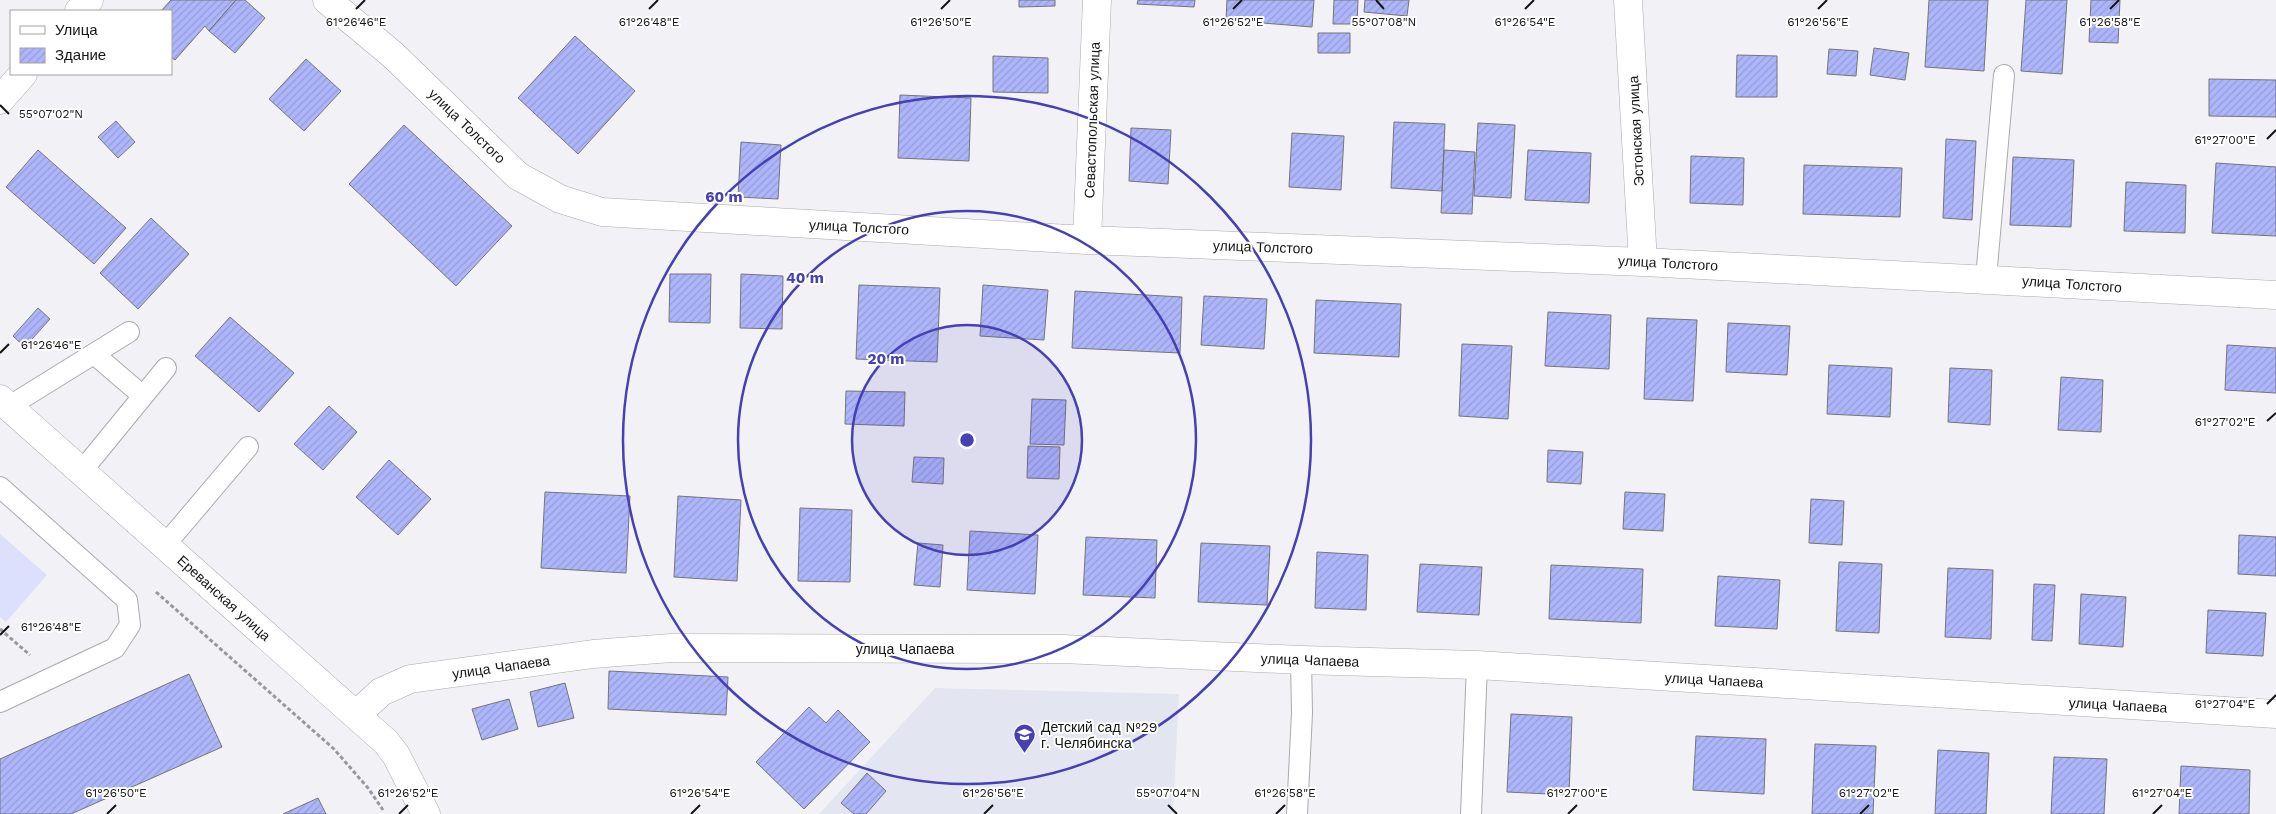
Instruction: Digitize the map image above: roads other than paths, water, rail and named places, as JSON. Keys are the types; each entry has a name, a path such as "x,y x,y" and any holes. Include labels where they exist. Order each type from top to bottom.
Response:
{"street":[{"path":"80,10 90,0"},
{"name":"улица Толстого","path":"327,0 393,55 518,176 560,199 602,212 1087,240 1643,262 1986,278 2276,295"},
{"name":"Севастопольская улица","path":"1087,240 1097,0"},
{"name":"Эстонская улица","path":"1628,0 1643,262"},
{"path":"0,100 22,75"},
{"name":"Ереванская улица","path":"4,403 386,742 396,755 426,814"},
{"name":"улица Чапаева","path":"356,715 382,692 410,679 593,654 671,648 1063,649 1301,660 1477,665 2276,714"}],"lane":[{"path":"1986,278 2004,74"},
{"path":"4,403 94,354 129,332"},
{"path":"94,354 143,396"},
{"path":"81,472 166,368"},
{"path":"164,545 248,447"},
{"path":"0,487 127,600 130,625 115,648 0,702"},
{"path":"1297,814 1302,713 1301,660"},
{"path":"1471,814 1477,665"}],"place":[{"name":"Детский сад №29 г. Челябинска","path":"1025,754"}]}
